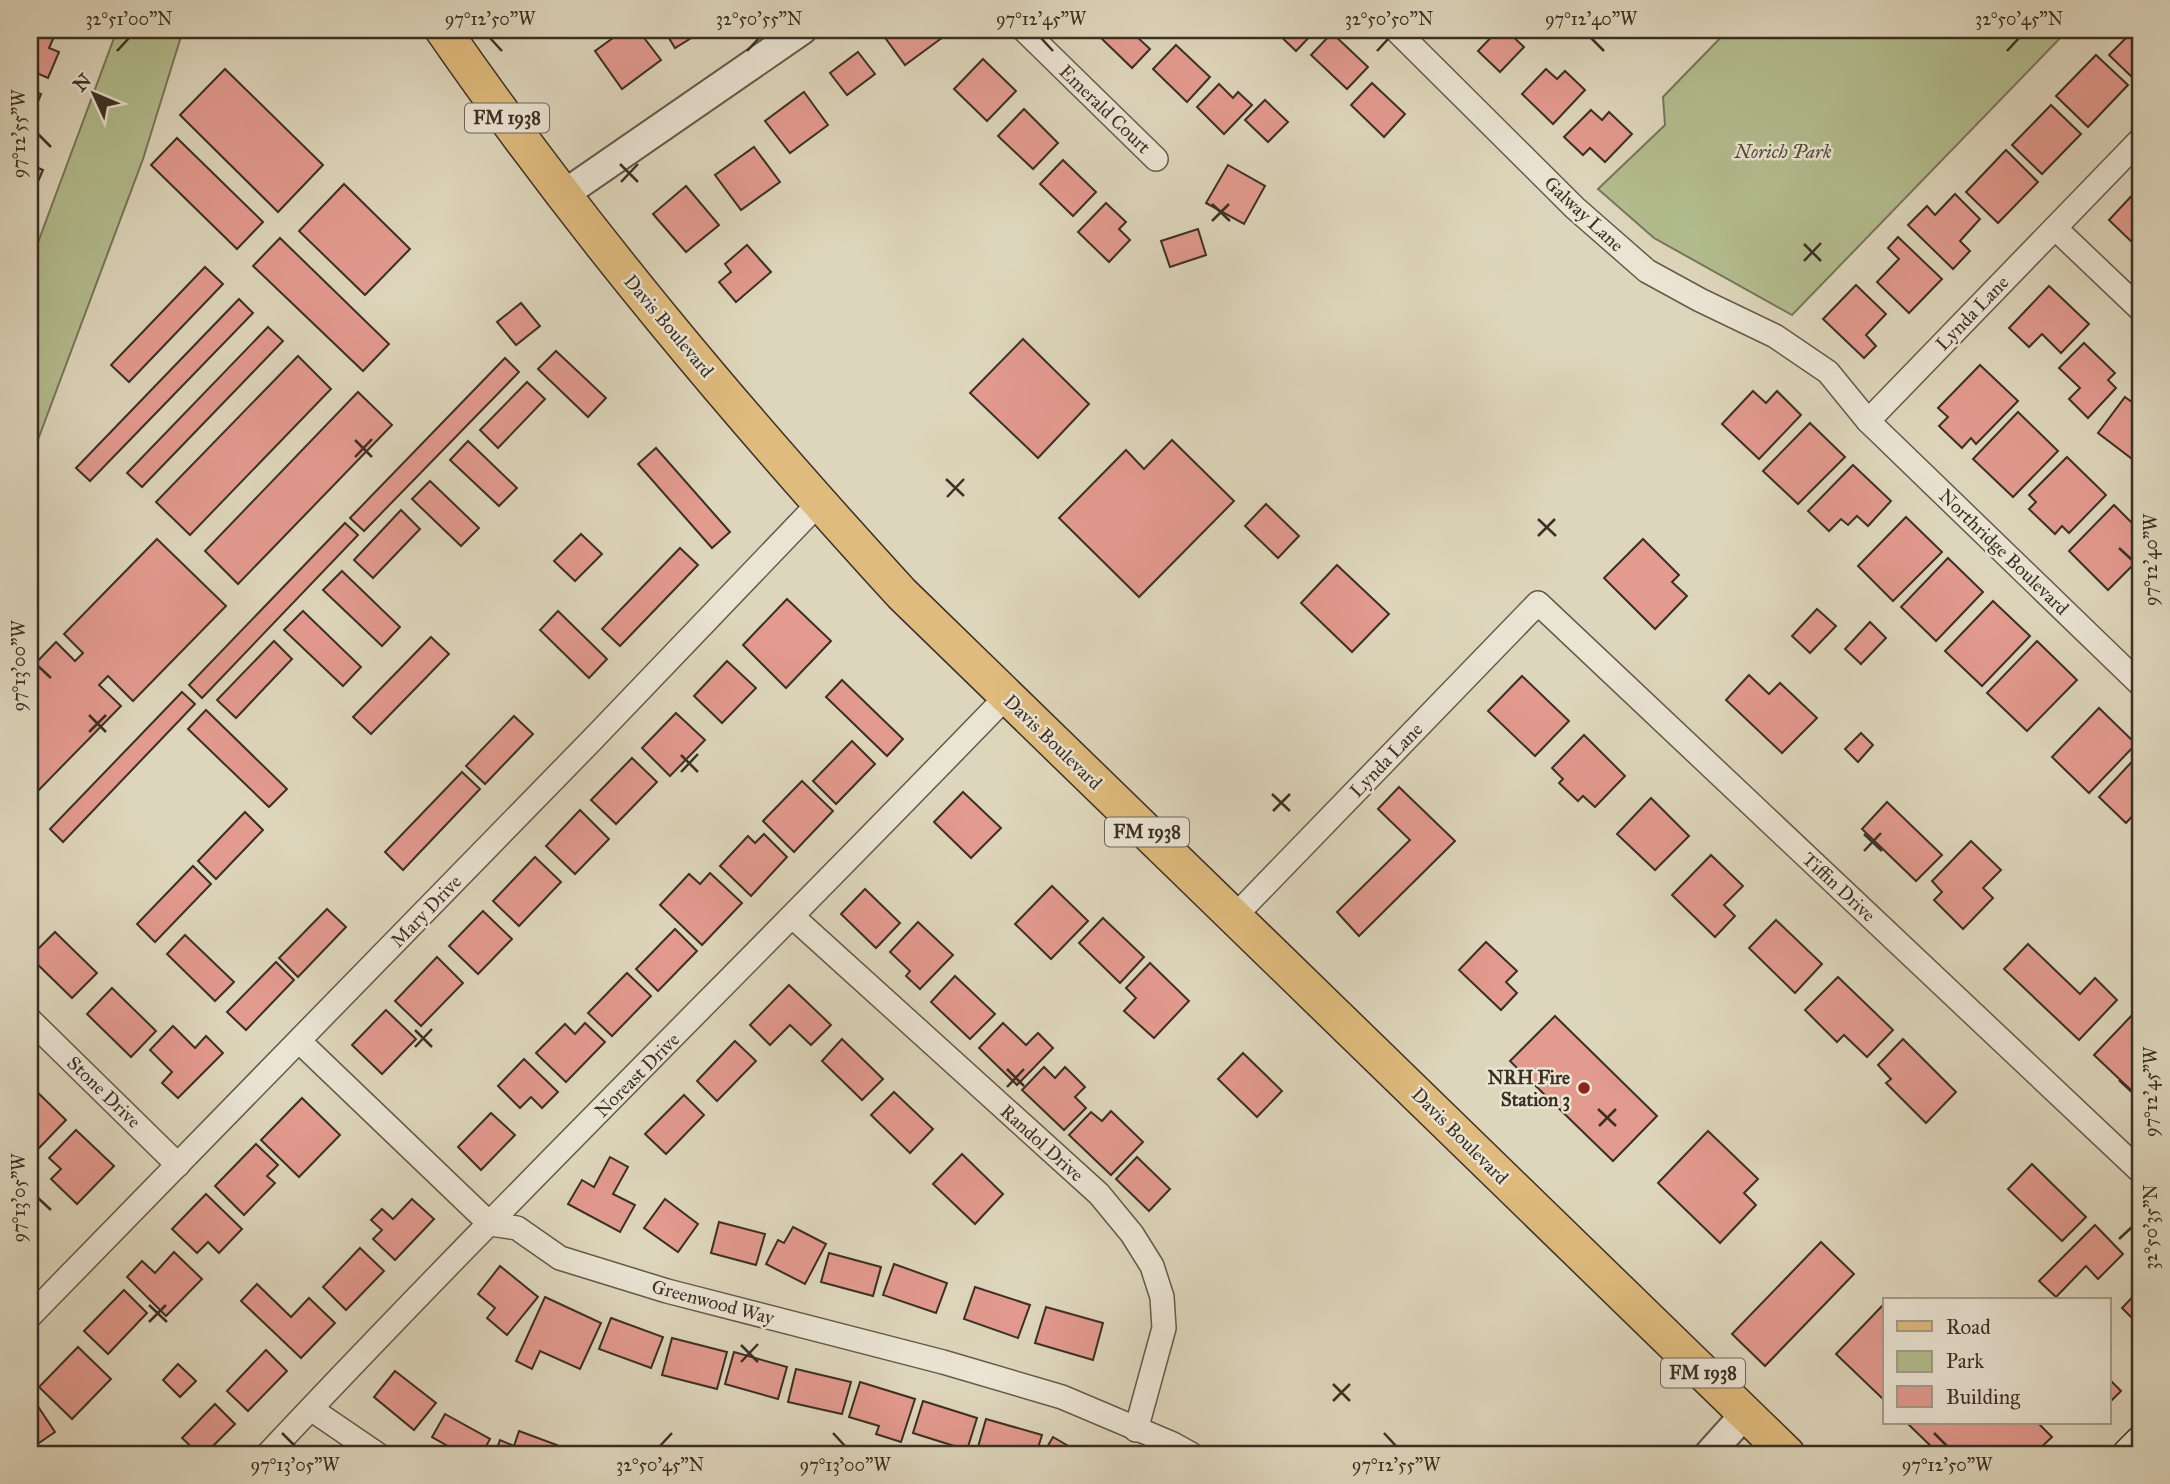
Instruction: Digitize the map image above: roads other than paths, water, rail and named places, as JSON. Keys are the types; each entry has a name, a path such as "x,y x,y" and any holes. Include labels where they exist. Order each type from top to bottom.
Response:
{"main road":[{"name":"Davis Boulevard","path":"443,30 563,195 655,311 819,503 902,594 1787,1454"},
{"path":"2129,1454 2140,1443"}],"street":[{"path":"563,195 802,30"},
{"name":"Emerald Court","path":"1024,30 1156,159"},
{"name":"Galway Lane","path":"1396,30 1575,208 1647,271 1775,336 1805,355 1828,372 1868,421"},
{"name":"Lynda Lane","path":"1868,421 2140,139"},
{"path":"2055,228 2140,309"},
{"name":"Northridge Boulevard","path":"1868,421 2140,684"},
{"name":"Mary Drive","path":"30,1316 593,740 819,503"},
{"name":"Lynda Lane","path":"1235,916 1538,603"},
{"name":"Tiffin Drive","path":"1538,603 2140,1171"},
{"name":"Noreast Drive","path":"268,1454 1006,697"},
{"name":"Randol Drive","path":"793,917 1099,1194 1132,1234 1152,1266 1162,1297 1164,1328 1136,1430"},
{"name":"Stone Drive","path":"30,1020 178,1164"},
{"name":"Greenwood Way","path":"299,1041 490,1224 517,1228 560,1258 667,1291 943,1362 1062,1397 1191,1454"},
{"path":"311,1409 377,1454"},
{"path":"1709,1454 1745,1414"}],"place":[{"name":"NRH Fire Station 3","path":"1584,1088"}],"park label":[{"name":"Norich Park","path":"1783,151"}]}
